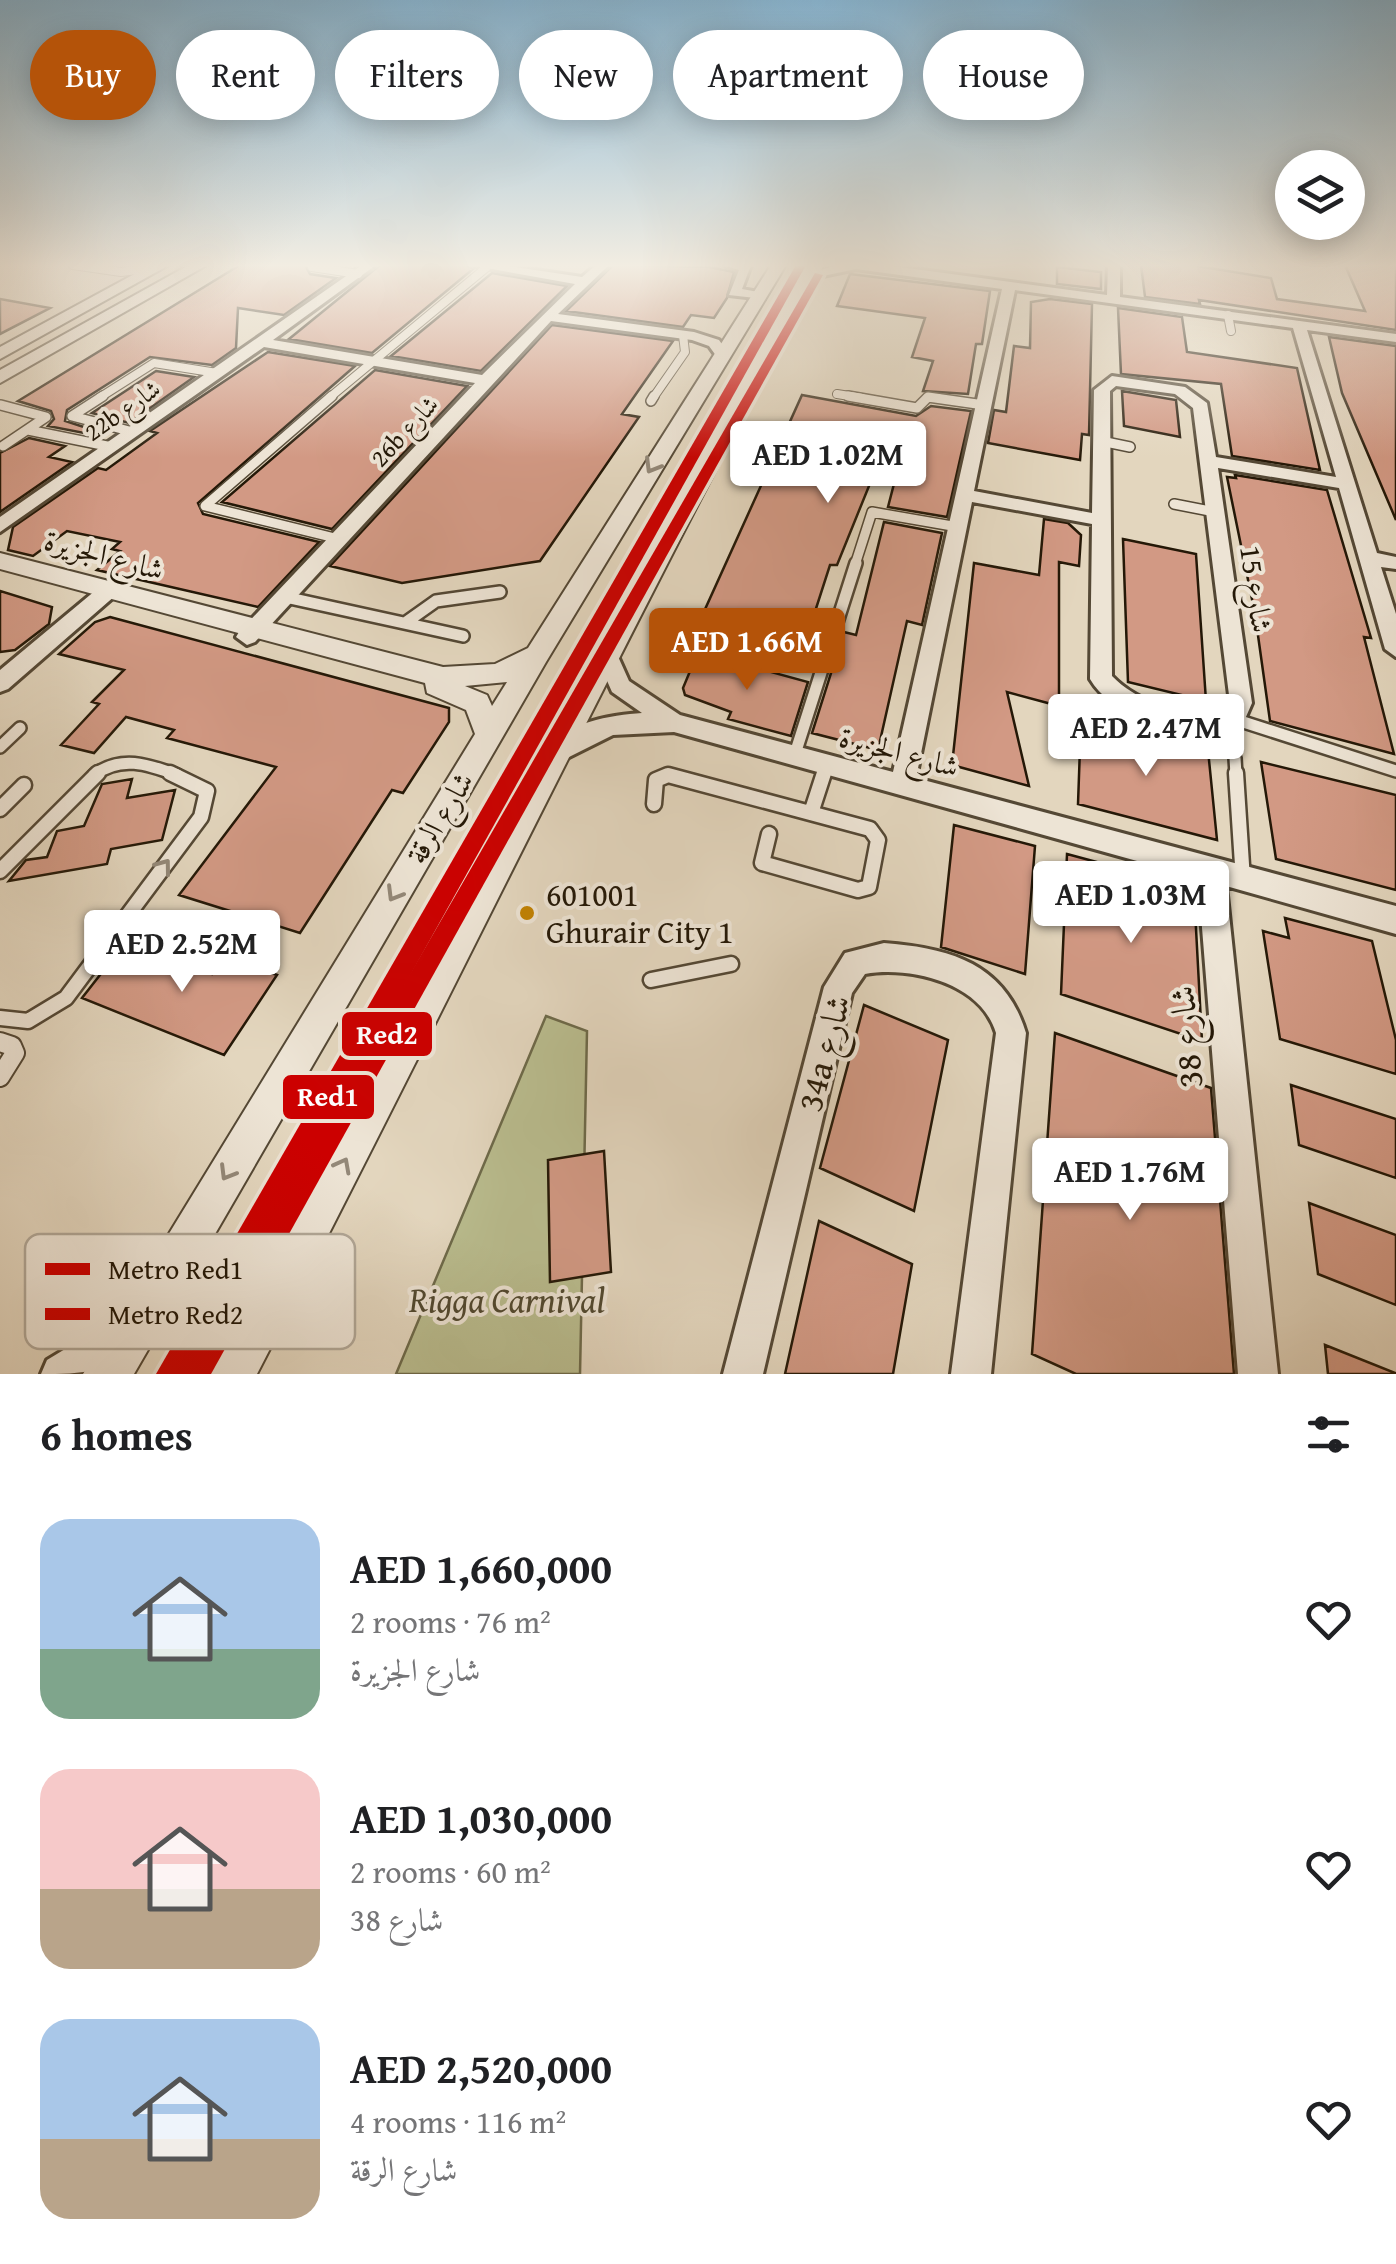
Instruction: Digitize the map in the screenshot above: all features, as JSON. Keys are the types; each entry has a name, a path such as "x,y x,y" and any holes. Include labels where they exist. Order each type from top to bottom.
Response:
{"street":[{"path":"0,356 44,329"},
{"path":"0,378 87,329"},
{"name":"22b شارع","path":"0,526 279,329"},
{"name":"26b شارع","path":"251,632 538,329"},
{"path":"640,329 714,343 722,354"},
{"name":"شارع الرقة","path":"191,1234 722,354 732,329"},
{"path":"751,329 741,348 753,355 766,355"},
{"path":"304,1234 608,658 686,501 781,329"},
{"path":"902,787 998,329"},
{"path":"1299,329 1396,649"},
{"path":"1329,329 1396,338"},
{"path":"261,342 486,380"},
{"name":"شارع 15","path":"1128,381 1172,388 1200,402 1209,461 1241,704 1234,718 1225,723 1200,722 1130,704 1108,688 1100,669 1102,390 1106,383 1128,381"},
{"path":"678,423 702,420 712,427 686,480 686,501"},
{"path":"1209,461 1346,484"},
{"path":"964,496 1101,520"},
{"path":"1369,558 1396,563"},
{"name":"شارع الجزيرة","path":"0,561 104,594 463,693 486,718 490,736"},
{"name":"شارع الجزيرة","path":"0,574 104,594"},
{"path":"0,683 104,594"},
{"name":"شارع الجزيرة","path":"251,632 454,678 498,674 537,655"},
{"name":"شارع الجزيرة","path":"608,658 620,686 674,723"},
{"name":"شارع الجزيرة","path":"559,752 597,728 620,722 674,723 1396,920"},
{"name":"شارع 38","path":"1211,872 1258,1374"},
{"name":"34a شارع","path":"743,1374 839,988 855,963 884,954 983,987 997,1000 1011,1033 971,1374"},
{"path":"61,1374 103,1349"},
{"name":"شارع الرقة","path":"108,1374 123,1349"},
{"path":"230,1374 243,1349"}],"lane":[{"path":"338,539 209,510 206,501 411,329"},
{"path":"650,402 685,352 683,335"},
{"path":"133,432 72,416 154,363 217,373"},
{"path":"837,394 917,408 928,397 984,405"},
{"path":"2,405 46,415 3,446"},
{"path":"28,430 112,447"},
{"path":"1101,440 1130,446"},
{"path":"1174,504 1215,512"},
{"path":"794,757 872,512 958,526"},
{"path":"405,623 418,607 430,601 500,592"},
{"path":"285,597 463,636"},
{"path":"1234,718 1396,771"},
{"path":"0,747 20,728"},
{"path":"1234,758 1243,880"},
{"path":"0,871 88,780 108,765 132,760 195,782 207,792 201,817 66,998 28,1021 0,1018"},
{"path":"811,812 826,766"},
{"path":"654,804 656,780 665,775 877,833 869,887 858,890 762,864 769,834"},
{"path":"0,808 24,785"},
{"path":"652,980 731,964"},
{"path":"0,1042 12,1046 14,1053 0,1076"}],"green space":[{"name":"Rigga Carnival","path":"546,1016 587,1031 580,1374 396,1374"}],"building":[{"path":"135,329 237,329 236,348 212,365 150,357 67,410 65,421 90,429 84,433 48,426 54,419 51,411 18,401"},
{"path":"301,329 401,329 372,353 289,339"},
{"path":"424,329 523,329 481,371 391,356"},
{"path":"548,329 583,329 673,341 622,414 639,417 540,561 402,583 330,566"},
{"path":"921,329 984,329 982,344 976,344 968,394 923,391 933,361 912,357"},
{"path":"1030,329 1091,329 1089,435 1082,434 1080,460 988,443 994,410 1006,412 1014,346 1030,348"},
{"path":"1119,329 1184,329 1187,352 1297,368 1320,470 1232,456 1221,384 1121,374"},
{"path":"1329,337 1396,346 1396,520 1342,393"},
{"path":"268,352 355,366 198,503 203,514 319,542 258,607 97,570 120,551 112,549 120,542 67,531 33,556 8,550 13,527 98,468 106,470 157,433 150,431"},
{"path":"375,370 467,386 332,529 222,502"},
{"path":"156,371 194,377 129,423 92,413"},
{"path":"1122,391 1176,400 1180,437 1124,426"},
{"path":"802,395 916,416 931,406 971,411 947,517 888,507 903,449 886,444 837,565 830,565 811,624 825,628 820,644 702,616"},
{"path":"29,438 65,446 49,457 72,462 0,512 0,453"},
{"path":"1235,475 1327,490 1371,638 1364,637 1394,754 1270,721 1255,614 1227,477 1236,478"},
{"path":"1044,519 1068,523 1081,535 1079,566 1059,562 1059,706 1007,692 1029,786 952,765 974,563 1039,575"},
{"path":"884,522 942,533 922,625 907,621 878,750 812,733 844,632 856,635"},
{"path":"1123,539 1196,554 1206,701 1128,682"},
{"path":"0,591 52,607 49,624 15,650 0,652"},
{"path":"110,617 449,708 449,722 403,793 392,790 300,933 179,895 276,767 167,738 174,730 126,717 94,753 61,745 99,704 92,702 124,670 59,654 95,622"},
{"path":"698,652 808,682 791,736 728,719 731,712 685,695 683,688"},
{"path":"1081,719 1208,750 1217,840 1078,804"},
{"path":"1261,762 1396,795 1396,890 1276,859"},
{"path":"132,779 127,798 175,790 162,840 111,849 107,864 9,881 26,860 47,857 57,831 84,826 102,784"},
{"path":"954,825 1035,846 1025,974 941,947"},
{"path":"1067,854 1171,882 1185,896 1195,910 1202,1041 1061,994"},
{"path":"1285,918 1372,941 1396,1040 1396,1074 1280,1039 1263,931 1289,938"},
{"path":"125,943 212,974 225,956 277,975 224,1055 82,998"},
{"path":"864,1005 948,1040 914,1211 820,1168"},
{"path":"1055,1033 1211,1088 1234,1374 1076,1374 1032,1354"},
{"path":"1291,1085 1396,1119 1396,1178 1299,1145"},
{"path":"604,1151 611,1272 550,1282 548,1160"},
{"path":"1309,1203 1396,1235 1396,1305 1318,1274"},
{"path":"819,1221 912,1264 893,1374 785,1374"},
{"path":"1325,1345 1395,1373 1395,1374 1328,1374"}],"metro line":[{"name":"Red1","path":"251,1234 765,329"},
{"name":"Red2","path":"273,1234 787,329"},
{"name":"Red1","path":"171,1374 185,1349"},
{"name":"Red2","path":"194,1374 208,1349"}],"place":[{"name":"601001 Ghurair City 1","path":"527,913"}]}
